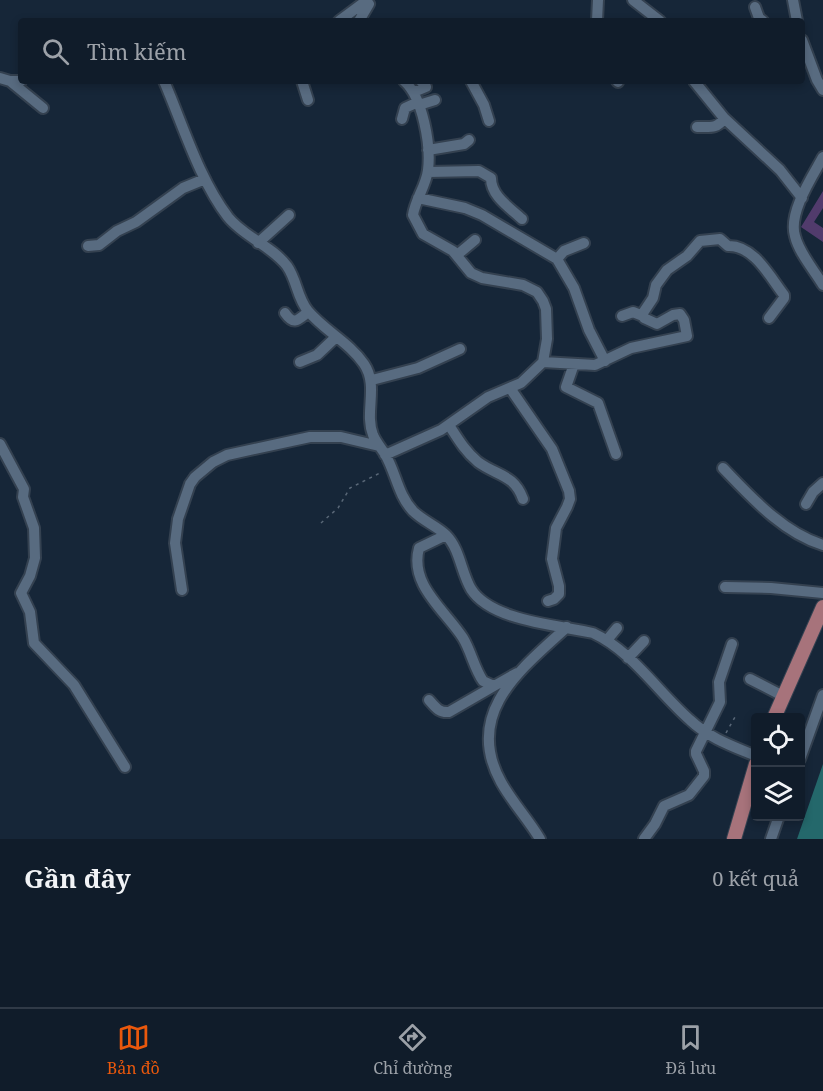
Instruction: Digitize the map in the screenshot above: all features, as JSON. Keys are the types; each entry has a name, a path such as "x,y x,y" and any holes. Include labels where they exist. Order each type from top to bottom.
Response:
{"main road":[{"path":"776,713 823,607"},
{"path":"734,839 755,767"}],"street":[{"path":"597,18 598,0"},
{"path":"633,0 656,18"},
{"path":"793,0 796,18"},
{"path":"343,18 366,1 369,4 361,18"},
{"path":"755,7 759,18"},
{"path":"805,48 823,90"},
{"path":"10,80 43,108"},
{"path":"165,84 205,179 228,217 285,264 291,272 301,301 308,312 359,357 372,380 371,429 407,504 420,518 446,535 470,586 478,597 496,609 510,614 593,633 607,640 705,733 751,754"},
{"path":"303,84 308,100"},
{"path":"182,590 175,543 178,519 190,484 213,462 227,455 310,437 341,437 382,450 449,425 478,403 521,382 543,362 547,339 546,309 537,292 523,285 482,278 471,273 458,255 423,234 419,229 413,215 428,172 428,150 417,100 406,84"},
{"path":"402,119 405,108 417,100 426,87 424,84"},
{"path":"473,84 484,105 489,121"},
{"path":"696,84 724,118 780,170 802,198"},
{"path":"417,100 435,100"},
{"path":"697,127 717,127 724,118"},
{"path":"428,150 464,144 468,140"},
{"path":"823,157 802,198 795,217 794,234 823,285"},
{"path":"428,172 478,171 484,173 491,178 496,195 522,219"},
{"path":"88,246 99,245 183,188 205,179"},
{"path":"418,198 465,208 482,215 557,259 574,288 589,330 605,362"},
{"path":"258,243 289,215"},
{"path":"643,316 653,298 656,285 667,270 687,256 700,241 716,238 728,246 737,246 760,263 784,295 768,318"},
{"path":"458,255 475,240"},
{"path":"557,259 564,251 584,243"},
{"path":"285,313 293,321 308,312"},
{"path":"543,362 595,365 631,348 687,336 684,320 680,314 673,315 657,324 633,312 622,316"},
{"path":"300,362 317,355 336,337"},
{"path":"372,380 404,372 460,349"},
{"path":"574,364 566,387 598,403 616,454"},
{"path":"510,388 552,449 569,491 570,499 556,528 552,559 559,594 548,601"},
{"path":"449,425 465,450 480,463 510,480 519,488 523,499"},
{"path":"0,444 24,489 23,497 34,528 35,558 30,576 21,592 30,612 34,643 74,685 125,767"},
{"path":"723,468 762,507 808,540 823,545"},
{"path":"806,504 813,492 823,483"},
{"path":"446,535 419,548 417,572 421,584 464,640 483,681 494,686"},
{"path":"725,587 771,588 823,593"},
{"path":"429,700 436,708 449,712 518,672 567,627"},
{"path":"607,640 617,628"},
{"path":"628,658 644,641"},
{"path":"644,839 664,806 689,795 704,776 696,754 720,702 719,682 732,644"},
{"path":"518,672 493,712 488,733 490,749 495,769 502,783 540,839"},
{"path":"750,679 783,696"},
{"path":"805,747 823,695"},
{"path":"771,839 777,821"}],"path":[{"path":"321,524 338,508 350,488 391,468"},
{"path":"721,741 735,717"}],"shaded area":[{"path":"823,764 823,839 797,839"}],"building":[{"path":"823,191 823,208 814,222 823,228 823,242 801,227"}]}
